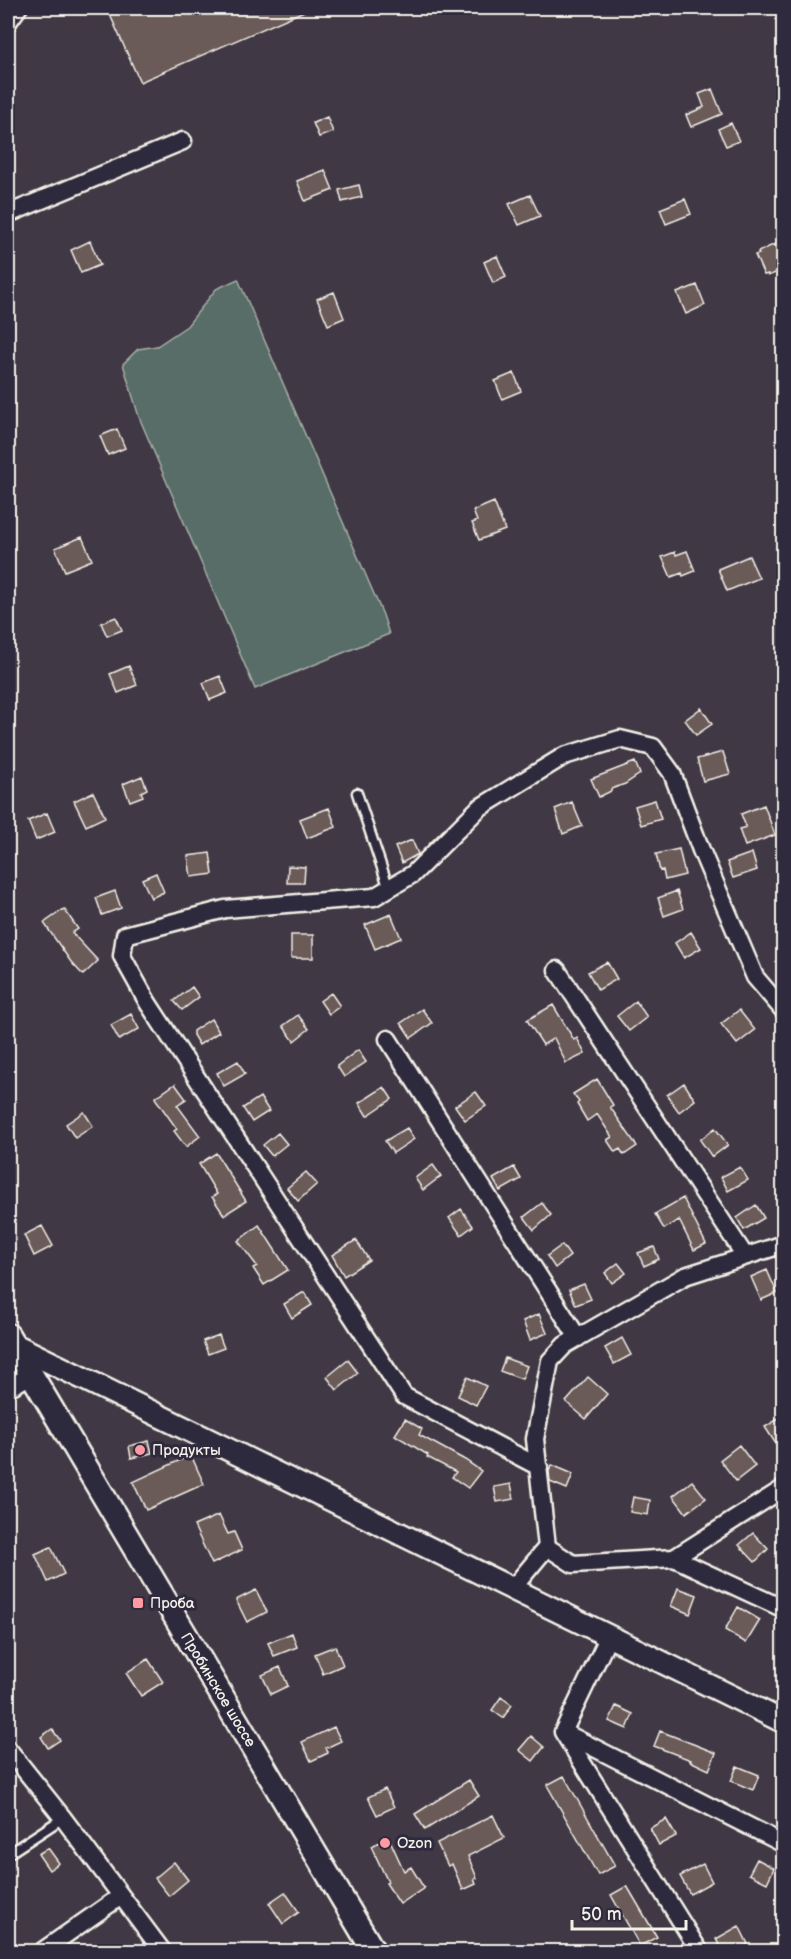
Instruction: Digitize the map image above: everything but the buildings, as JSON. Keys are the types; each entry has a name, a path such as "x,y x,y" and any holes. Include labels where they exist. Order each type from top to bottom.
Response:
{"main road":[{"name":"Пробинское шоссе","path":"9,1340 374,1952"}],"street":[{"path":"8,214 183,141"},
{"path":"538,1467 404,1396 148,1004 122,957 125,935 225,909 374,897 413,874 479,807 564,756 620,739 653,747 672,773 700,850 755,977 783,1011"},
{"path":"557,970 745,1256"},
{"path":"388,1039 578,1338"},
{"path":"512,1589 548,1547 535,1439 550,1361 565,1345 685,1276 783,1244"},
{"path":"9,1340 783,1722"},
{"path":"8,1388 31,1375"},
{"path":"674,1558 783,1488"},
{"path":"548,1547 573,1564 674,1558 783,1609"},
{"path":"563,1732 609,1636"},
{"path":"563,1732 783,1844"},
{"path":"563,1732 700,1952"},
{"path":"8,1749 63,1818 163,1952"},
{"path":"41,1952 122,1896"}],"lane":[{"path":"8,29 23,8"},
{"path":"357,793 389,889"},
{"path":"8,1854 63,1818"}],"green space":[{"path":"238,279 383,615 389,634 255,689 139,417 123,364 138,349 157,346 187,326 216,289"}],"place":[{"name":"Продукты","path":"140,1450"},
{"name":"Проба","path":"138,1603"},
{"name":"Ozon","path":"385,1843"}]}
